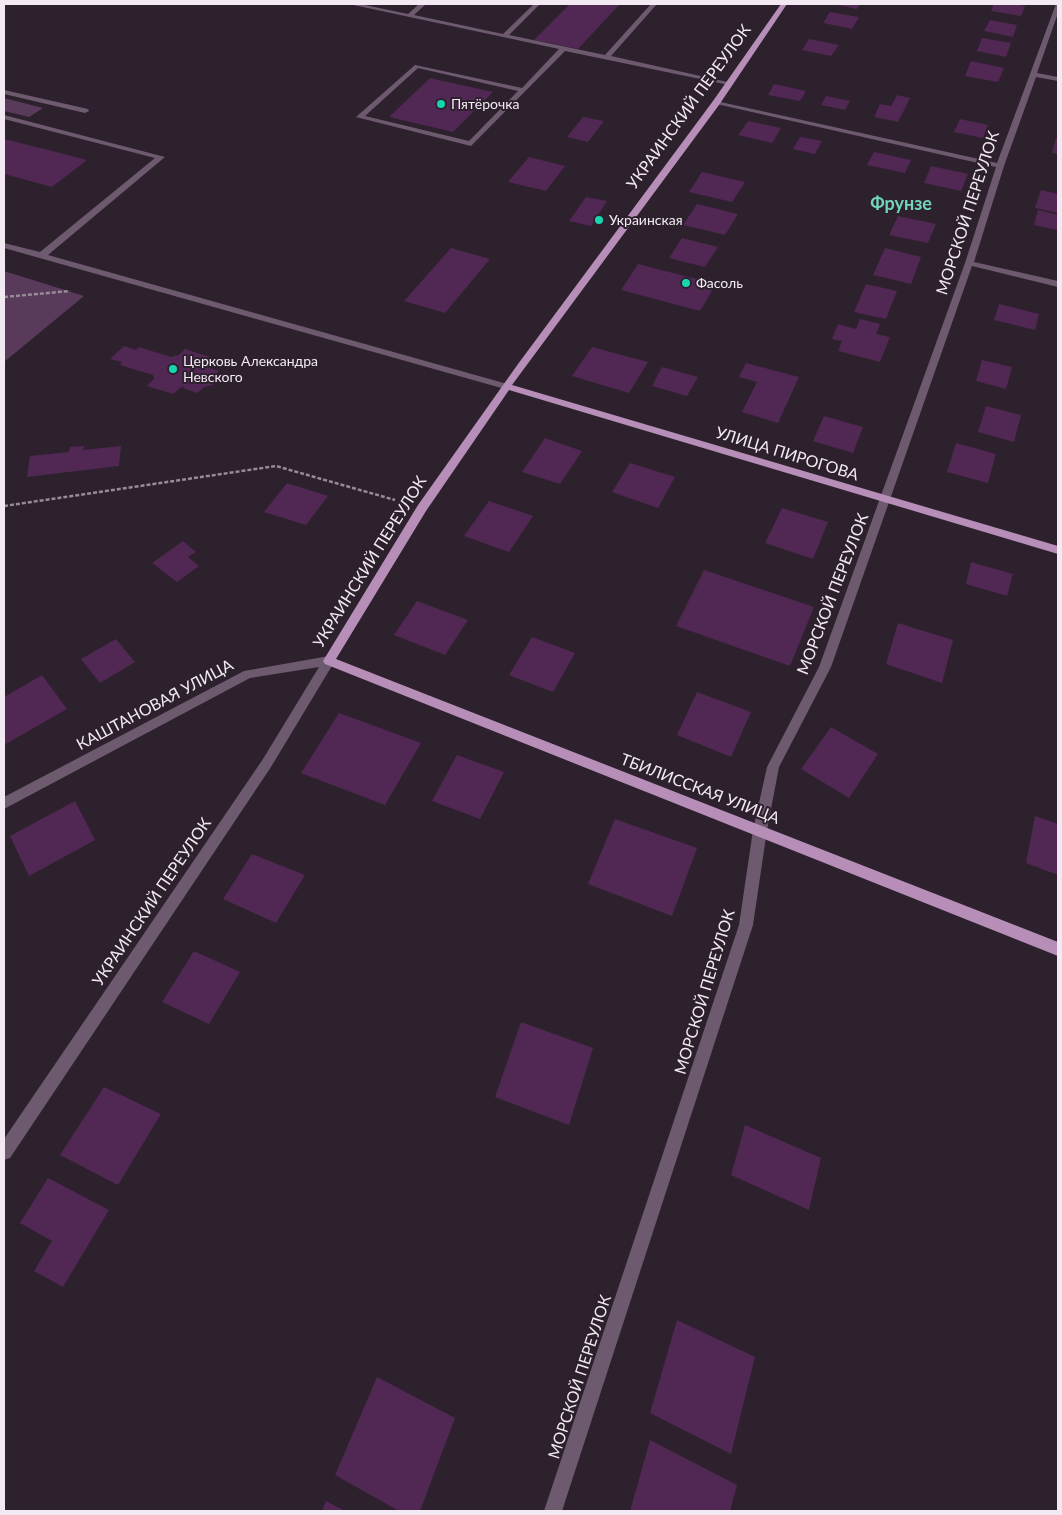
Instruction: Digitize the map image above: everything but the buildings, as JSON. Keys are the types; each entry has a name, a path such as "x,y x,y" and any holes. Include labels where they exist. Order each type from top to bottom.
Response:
{"main road":[{"name":"УКРАИНСКИЙ ПЕРЕУЛОК","path":"329,660 422,508 527,358 716,103 784,4"},
{"name":"УЛИЦА ПИРОГОВА","path":"508,386 1058,550"},
{"name":"ТБИЛИССКАЯ УЛИЦА","path":"329,660 1058,948"}],"street":[{"path":"352,4 729,83"},
{"path":"409,16 423,4"},
{"path":"504,36 537,4"},
{"path":"607,57 654,4"},
{"name":"МОРСКОЙ ПЕРЕУЛОК","path":"553,1511 746,925 760,830 774,768 825,667 886,499 969,263 1032,74 1058,5"},
{"path":"523,90 417,66 360,117 471,144 564,48"},
{"path":"1032,74 1058,80"},
{"path":"4,92 85,111"},
{"path":"716,103 1000,166"},
{"path":"4,117 161,157 42,255"},
{"path":"4,245 508,386"},
{"path":"969,263 1058,284"},
{"name":"КАШТАНОВАЯ УЛИЦА","path":"4,803 248,674 329,660"},
{"name":"УКРАИНСКИЙ ПЕРЕУЛОК","path":"4,1152 267,763 329,660"}],"path":[{"path":"4,298 92,289 111,274"},
{"path":"4,506 276,466 422,508"}],"shaded area":[{"path":"4,98 43,108 29,117 4,111"},
{"path":"4,271 84,296 4,362"}],"place":[{"name":"Пятёрочка","path":"441,104"},
{"name":"Украинская","path":"599,220"},
{"name":"Фасоль","path":"686,283"},
{"name":"Церковь Александра Невского","path":"173,369"}],"district":[{"name":"Фрунзе","path":"901,204"}]}
